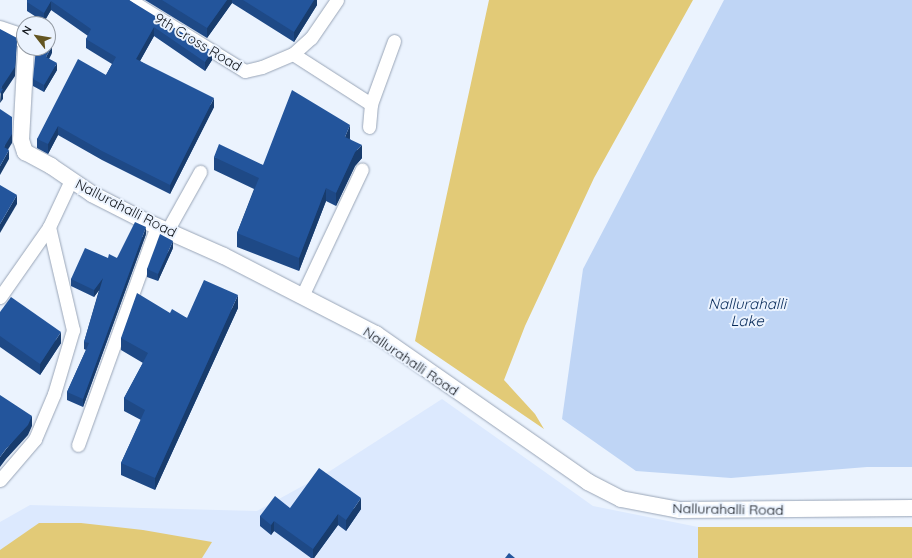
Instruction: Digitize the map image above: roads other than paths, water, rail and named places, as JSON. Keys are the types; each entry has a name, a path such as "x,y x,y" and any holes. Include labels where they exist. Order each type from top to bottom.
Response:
{"street":[{"name":"9th Cross Road","path":"130,0 245,71 262,67 293,54 311,38 337,0"},
{"path":"0,29 16,35"},
{"path":"369,127 371,104 394,42"},
{"path":"293,54 371,104"},
{"name":"Nallurahalli Road","path":"26,56 21,140 25,152 72,180 92,194 162,229 224,256 376,334 588,482 621,499 680,510 912,508"},
{"path":"302,296 362,169"},
{"path":"78,445 162,229 200,172"},
{"path":"0,297 49,227 72,180"},
{"path":"2,475 35,439 54,394 72,330 49,227"}],"water":[{"name":"Nallurahalli Lake","path":"724,0 912,0 912,467 867,467 731,478 636,471 562,419 583,269"}]}
